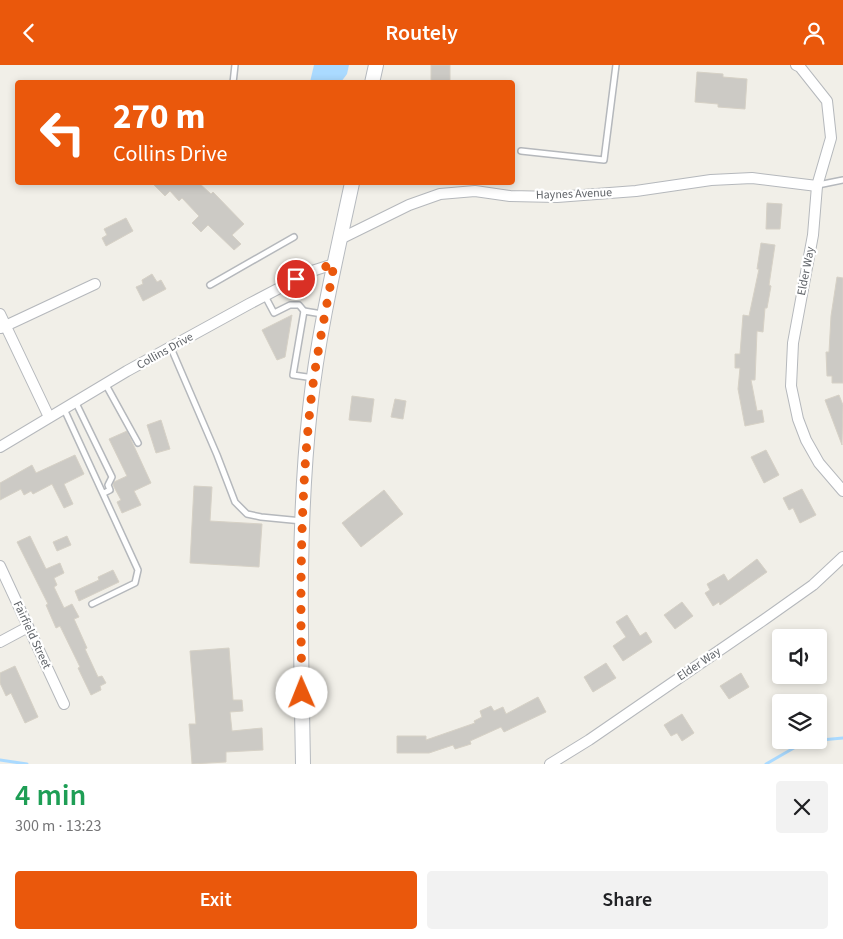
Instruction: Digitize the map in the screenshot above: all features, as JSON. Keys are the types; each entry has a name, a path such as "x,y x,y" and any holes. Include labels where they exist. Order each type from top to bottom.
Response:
{"main road":[{"path":"373,80 376,65"},
{"path":"303,764 301,599 302,521 306,445 314,378 325,314 352,185"}],"street":[{"name":"Elder Way","path":"796,65 800,67 827,101 831,138 817,186 813,235 793,343 790,386 798,419 806,440 819,463 843,491"},
{"name":"Haynes Avenue","path":"340,239 409,205 440,194 475,191 510,196 557,197 636,191 711,180 752,178 817,186"},
{"name":"Collins Drive","path":"0,447 171,347 265,295 312,271 334,264"},
{"path":"3,327 95,284"},
{"path":"0,314 3,327 49,417"},
{"name":"Elder Way","path":"550,764 589,740 765,619 813,585 843,557"},
{"name":"Fairfield Street","path":"0,566 64,704"},
{"path":"0,642 28,627"}],"lane":[{"path":"233,80 235,65"},
{"path":"521,151 604,160 616,65"},
{"path":"817,186 843,180"},
{"path":"210,285 294,237"},
{"path":"265,295 274,313 290,305 299,305 304,311 325,314"},
{"path":"304,311 293,375 314,378"},
{"path":"171,347 235,502 247,513 261,517 302,521"},
{"path":"106,385 138,443"},
{"path":"76,403 112,477 108,485 110,490 104,493"},
{"path":"64,409 138,569 135,583 92,604"}],"water":[{"path":"314,65 349,65 347,74 342,80 310,80"}],"building":[{"path":"431,65 450,65 450,80 431,80"},
{"path":"697,72 723,74 723,77 747,79 745,109 718,107 718,104 695,102"},
{"path":"154,185 201,185 211,194 213,192 244,224 232,235 241,244 234,250 208,225 201,232 192,223 199,216 182,198 179,201 170,191 165,196"},
{"path":"767,203 782,204 780,229 766,229"},
{"path":"126,218 133,231 106,246 102,238 107,235 104,229"},
{"path":"761,243 775,245 769,285 771,286 767,308 765,308 763,332 757,331 755,380 751,380 757,411 762,410 764,422 745,426 738,389 740,368 735,368 735,354 740,354 743,315 749,316 759,269 757,269"},
{"path":"152,274 157,282 161,280 166,289 143,301 136,287 143,284 142,280"},
{"path":"837,277 843,278 843,383 832,383 832,376 827,376 826,352 829,352 831,316"},
{"path":"292,315 285,357 277,360 262,330"},
{"path":"839,395 843,405 842,445 825,400"},
{"path":"352,396 374,399 371,422 349,420"},
{"path":"395,399 406,401 403,419 391,417"},
{"path":"161,420 170,449 156,453 147,425"},
{"path":"127,431 151,483 134,491 141,505 122,513 117,502 121,500 113,485 114,482 127,476 109,439"},
{"path":"766,450 779,475 764,483 751,457"},
{"path":"75,455 84,474 64,484 73,504 64,508 52,484 33,494 31,491 24,495 21,489 0,500 0,483 32,465 36,473"},
{"path":"194,486 212,487 210,521 262,524 259,567 190,563"},
{"path":"802,489 816,515 800,523 793,508 789,510 783,498"},
{"path":"384,490 403,514 361,547 342,523"},
{"path":"30,536 46,569 60,563 64,573 54,578 57,585 54,587 64,608 72,604 79,617 74,619 87,648 85,649 98,677 102,676 106,683 100,686 101,690 91,695 60,626 56,628 46,605 48,604 17,542"},
{"path":"67,536 71,545 57,551 53,542"},
{"path":"757,559 767,572 720,605 719,602 713,606 705,593 710,590 707,584 724,574 728,581"},
{"path":"113,570 119,582 79,601 75,591 99,580 98,577"},
{"path":"682,602 693,616 675,629 664,615"},
{"path":"627,615 640,636 646,632 652,642 623,661 613,646 626,637 616,622"},
{"path":"229,648 233,700 242,700 243,711 230,712 232,731 262,728 263,750 226,752 226,762 192,764 189,724 196,724 190,651"},
{"path":"606,663 616,678 593,692 584,677"},
{"path":"15,666 38,717 25,723 11,693 6,696 0,683 0,673"},
{"path":"741,673 749,687 729,699 720,686"},
{"path":"538,697 546,712 504,732 501,727 470,741 471,744 455,749 453,745 429,753 397,753 397,736 426,736 426,740 475,723 474,721 482,717 480,711 491,706 494,711 503,707 506,714"},
{"path":"682,714 694,733 682,741 677,733 671,736 664,725"}],"waterway":[{"path":"766,764 799,745 843,738"},
{"path":"0,760 27,764"}],"route":[{"path":"296,279 312,271 334,264 314,378 306,445 302,532 302,693"}]}
